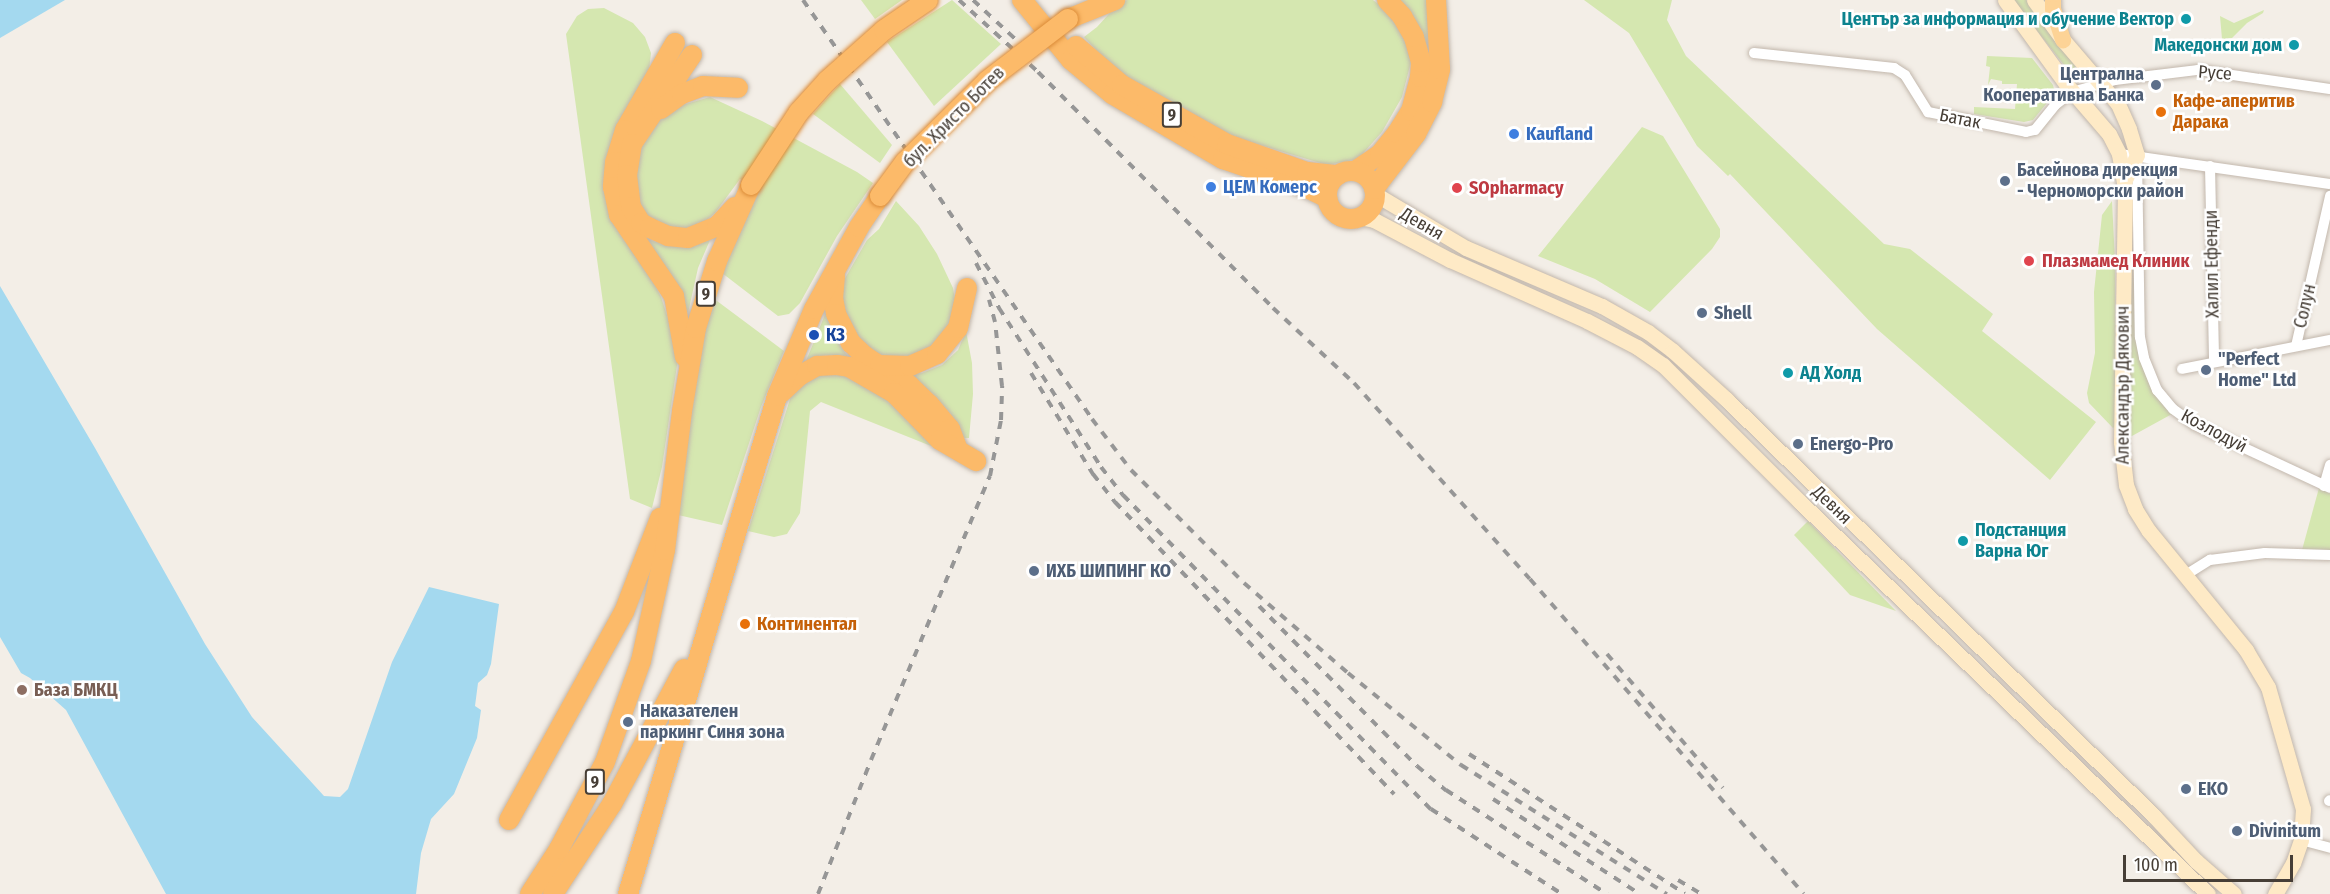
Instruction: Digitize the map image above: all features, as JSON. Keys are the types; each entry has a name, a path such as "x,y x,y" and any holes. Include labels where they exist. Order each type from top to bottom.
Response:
{"highway":[{"name":"9","path":"530,894 584,805 605,762 640,661 660,579 682,411 708,287 748,189 799,112 827,81 884,30 928,0"},
{"path":"1022,0 1076,65 1112,94 1223,159 1305,187 1328,198 1338,214 1351,218 1359,217 1371,207 1375,192 1416,134 1432,102 1440,69 1436,0"},
{"name":"9","path":"1038,0 1095,65 1122,85 1186,123 1257,157 1318,175 1347,173"},
{"name":"9","path":"1073,16 1115,0"},
{"path":"1328,198 1330,184 1380,154 1397,134 1411,111 1420,77 1421,62 1414,37 1402,16 1387,0"},
{"name":"бул. Христо Ботев","path":"708,618 777,396 804,331 837,265 880,196 905,162 987,81 1073,16"},
{"path":"675,43 625,130 615,162 614,187 619,216 674,296 679,312 688,375"},
{"path":"692,55 632,144 627,164 628,196 631,207 641,223 668,237 688,238 700,236 724,219 748,189"},
{"path":"647,119 693,89 714,86 738,88"},
{"path":"1347,173 1368,178 1375,192"},
{"path":"837,265 833,298 840,324 857,350 909,385 929,404 950,429 958,450"},
{"path":"879,365 910,366 938,354 958,328 967,288"},
{"path":"777,396 809,370 828,364 849,368 894,393 940,440 976,461"},
{"path":"509,820 598,664 639,578 674,470"},
{"name":"9","path":"553,894 612,804 672,694 708,618"},
{"path":"628,894 708,618"}],"main road":[{"name":"бул. Христо Ботев","path":"1073,16 1100,0"},
{"name":"Александър Дякович","path":"2005,0 2072,92 2109,134 2119,154 2125,180 2123,467 2126,485 2135,509 2184,576 2246,650 2268,687 2303,809 2301,840 2293,863 2275,894"},
{"path":"2034,0 2063,40 2118,104 2137,155 2125,180"},
{"path":"2053,0 2053,9 2063,40"},
{"name":"Девня","path":"1375,192 1467,248 1602,306 1648,332 1673,351 1726,399 2154,816 2196,861 2234,894"},
{"name":"Девня","path":"1359,217 1374,220 1450,260 1587,321 1637,347 1663,365 1795,497 2208,894"}],"street":[{"name":"Батак","path":"1754,53 1894,68 1905,75 1922,107 1928,112 2026,132 2035,130 2055,105 2072,92 2100,82"},
{"name":"Русе","path":"2100,82 2198,70 2330,89"},
{"path":"2119,154 2330,184"},
{"name":"Козлодуй","path":"2137,155 2140,337 2144,358 2157,390 2173,409 2196,425 2327,487"},
{"name":"Халил Ефенди","path":"2210,166 2214,362"},
{"name":"Солун","path":"2296,346 2330,196"},
{"path":"2182,369 2330,340"},
{"path":"2327,487 2330,465"},
{"path":"2184,576 2195,567 2210,560 2265,553 2330,555"},
{"path":"2301,840 2330,848"}],"green space":[{"path":"861,0 902,0 875,19"},
{"path":"952,0 1001,44 934,106 887,42"},
{"path":"1127,0 1373,0 1385,9 1406,38 1411,62 1402,97 1382,132 1358,159 1327,165 1227,135 1169,104 1114,69 1084,37 1097,27 1118,4"},
{"path":"1398,0 1430,0 1431,80"},
{"path":"1584,0 1672,0 1667,20 1686,56 1884,244 1910,249 1993,314 1982,331 2096,422 2050,480 1877,329 1730,174 1728,176 1697,146 1629,33"},
{"path":"2013,0 2026,0 2077,69 2071,74"},
{"path":"604,8 633,23 645,37 651,53 649,71 619,127 605,160 605,185 661,297 679,352 662,467 652,508 630,499 566,34 577,16 588,9"},
{"path":"2264,10 2232,38 2222,39 2220,16 2234,23"},
{"path":"1987,56 2032,58 2053,85 2055,93 2033,120 2024,122 1974,114 1974,107 2015,109 2017,84 2002,84 2002,81 1991,79 1988,85 1990,67 1986,66"},
{"path":"840,84 892,145 880,163 813,114"},
{"path":"710,97 762,121 857,172 873,183 837,236 800,303 789,314 778,316 722,273 759,189 740,179 715,213 702,224 683,232 649,222 640,208 634,189 640,144 653,126 672,108"},
{"path":"1642,127 1663,136 1720,229 1720,237 1712,249 1650,312 1595,279 1538,256"},
{"path":"896,201 919,226 937,254 953,288 957,311 952,326 918,359 878,356 856,340 840,297 844,280 867,240 879,229"},
{"path":"2112,201 2115,260 2116,425 2113,428 2089,403 2087,393 2095,353 2094,292 2102,215"},
{"path":"644,238 665,245 688,248 710,240 698,268 688,313 674,282"},
{"path":"2138,243 2140,337 2172,414 2121,442 2133,245"},
{"path":"713,298 784,351 761,407 722,525 678,515 700,350"},
{"path":"826,312 834,336 848,357 826,355 806,361"},
{"path":"966,331 972,363 973,394 969,438 962,438 950,413 934,395 903,375 922,373 942,365 958,350"},
{"path":"845,374 893,402 941,450 821,402 810,411 800,513 787,534 774,537 748,531 791,396 813,375"},
{"path":"2319,488 2330,493 2330,552 2302,550"},
{"path":"1808,521 1896,611 1850,595 1794,535"}],"water":[{"path":"0,0 65,0 0,38"},
{"path":"0,286 95,448 205,644 252,717 324,796 340,797 348,789 392,662 429,587 499,604 491,664 487,675 478,683 475,706 481,710 477,738 454,794 431,819 421,853 416,894 166,894 66,710 30,678 21,673 0,637"}],"railway":[{"path":"803,0 1092,419 1131,470 1244,583 1348,673 1461,765 1667,894"},
{"path":"959,0 1038,72 1273,308 1354,383 1530,579 1804,894"},
{"path":"973,0 1025,48"},
{"path":"976,263 999,308 1101,467 1123,495 1431,809 1562,894"},
{"path":"818,894 871,760 990,476 1001,420 1002,386 995,322 989,300"},
{"path":"1031,373 1093,474 1115,502 1394,794"},
{"path":"1259,606 1417,766 1446,790 1607,894"},
{"path":"1607,654 1723,788"},
{"path":"1469,754 1685,894"},
{"path":"1493,799 1640,894"},
{"path":"1678,880 1701,894"}],"place":[{"name":"Център за информация и обучение Вектор","path":"2186,19"},
{"name":"Македонски дом","path":"2294,45"},
{"name":"Централна Кооперативна Банка","path":"2156,85"},
{"name":"Кафе-аперитив Дарака","path":"2161,112"},
{"name":"Kaufland","path":"1514,134"},
{"name":"Басейнова дирекция - Черноморски район","path":"2005,181"},
{"name":"ЦЕМ Комерс","path":"1211,187"},
{"name":"SOpharmacy","path":"1457,188"},
{"name":"Плазмамед Клиник","path":"2029,261"},
{"name":"Shell","path":"1702,313"},
{"name":"КЗ","path":"814,335"},
{"name":"\"Perfect Home\" Ltd","path":"2206,370"},
{"name":"АД Холд","path":"1788,373"},
{"name":"Energo-Pro","path":"1798,444"},
{"name":"Подстанция Варна Юг","path":"1963,541"},
{"name":"ИХБ ШИПИНГ КО","path":"1034,571"},
{"name":"Континентал","path":"745,624"},
{"name":"База БМКЦ","path":"22,690"},
{"name":"Наказателен паркинг Синя зона","path":"628,722"},
{"name":"EKO","path":"2186,789"},
{"name":"Divinitum","path":"2237,831"}]}
